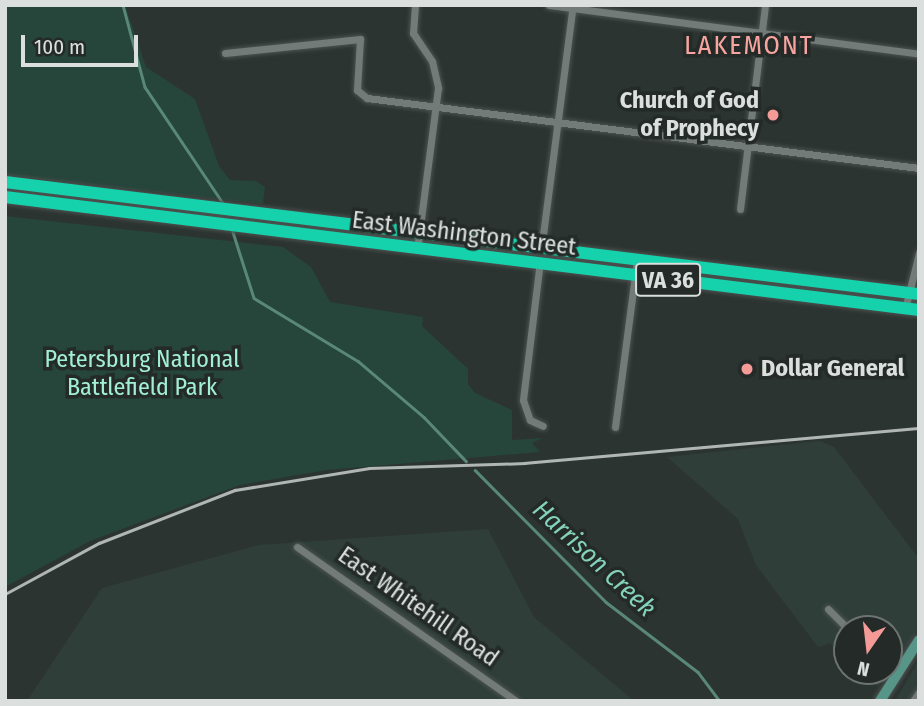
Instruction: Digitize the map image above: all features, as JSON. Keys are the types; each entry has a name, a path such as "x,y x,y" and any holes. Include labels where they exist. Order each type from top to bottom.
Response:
{"highway":[{"name":"East Washington Street","path":"5,182 913,293"},
{"name":"East Washington Street","path":"5,197 912,309"}],"main road":[{"path":"903,662 919,640"},
{"path":"880,701 889,685"}],"street":[{"path":"415,5 412,25 418,43 435,69 436,107 417,249"},
{"path":"549,5 572,11 919,54"},
{"path":"740,209 765,5"},
{"path":"543,426 530,420 523,400 572,11"},
{"path":"225,53 360,39 359,95 919,167"},
{"path":"912,309 919,253"},
{"path":"615,427 637,260"},
{"name":"East Whitehill Road","path":"297,547 516,701"},
{"path":"828,609 834,615"},
{"path":"913,701 919,692"}],"shaded area":[{"path":"820,441 834,447 919,559 919,628 903,651 903,615 833,615 833,646 830,643 818,647 756,565 738,519 667,457"},
{"path":"488,529 534,617 634,701 27,701 102,588 259,545"},
{"path":"919,662 919,701 895,701 916,665"}],"green space":[{"path":"5,5 125,5 146,67 195,99 219,166 230,180 256,181 265,187 263,204 5,175"},
{"name":"Petersburg National Battlefield Park","path":"5,216 283,247 311,267 330,302 423,317 422,326 468,369 468,384 475,393 512,410 512,440 543,438 532,443 540,452 327,470 240,485 90,541 5,587"}],"waterway":[{"name":"Harrison Creek","path":"123,5 145,87 225,206"},
{"name":"Harrison Creek","path":"232,229 254,298 358,361 424,417 466,461"},
{"name":"Harrison Creek","path":"475,470 606,602 698,672 720,701"}],"railway":[{"path":"5,594 99,543 235,490 369,468 525,463 919,428"}],"place":[{"name":"Church of God of Prophecy","path":"773,115"},
{"name":"Dollar General","path":"747,369"}],"district":[{"name":"LAKEMONT","path":"749,46"}]}
